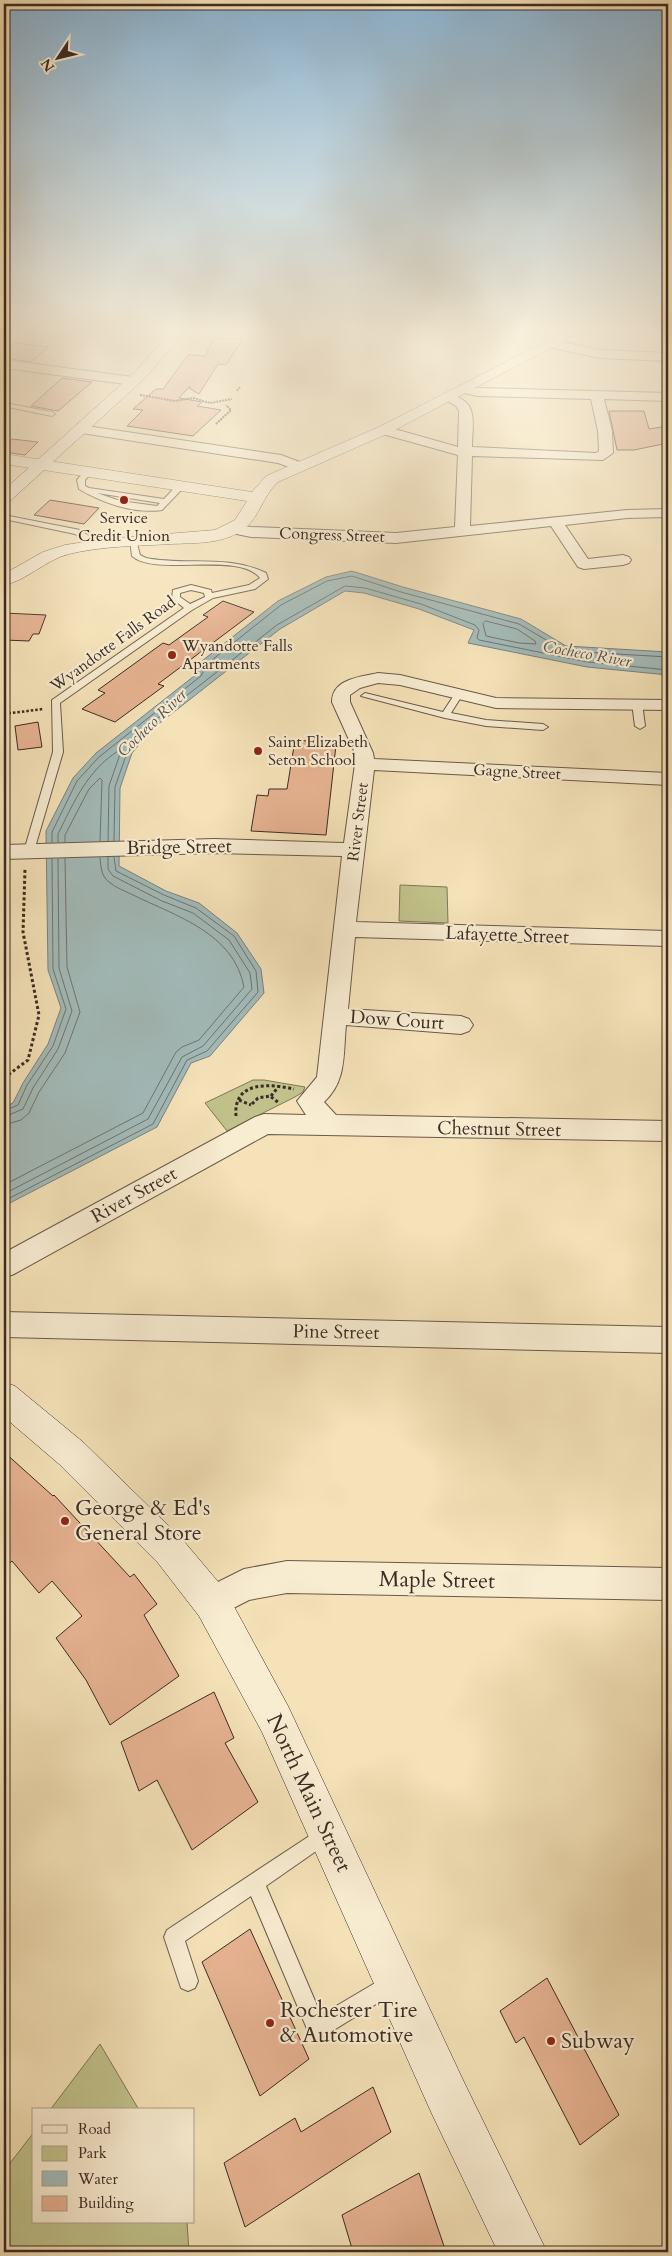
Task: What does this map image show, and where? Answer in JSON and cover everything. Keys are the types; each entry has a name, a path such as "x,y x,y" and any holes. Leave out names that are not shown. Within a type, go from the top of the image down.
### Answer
{"street":[{"path":"4,498 71,437"},
{"path":"137,437 281,458 300,467"},
{"path":"232,529 252,511 256,497 265,484 272,479 367,437"},
{"path":"408,437 447,449 465,452 598,456 606,453 605,437"},
{"path":"462,532 465,437"},
{"path":"4,459 256,497"},
{"name":"Congress Street","path":"6,580 54,553 88,546 202,537 232,529 379,538 462,532 627,514 668,512"},
{"path":"555,521 584,564 623,560"},
{"name":"River Street","path":"4,1266 256,1113 326,1086 366,764 364,753 341,702 341,694 346,688 365,681 389,678 488,701 512,704 636,703 668,706"},
{"name":"Gagne Street","path":"366,764 668,779"},
{"name":"Bridge Street","path":"4,852 31,854 139,848 250,845 354,850"},
{"name":"Lafayette Street","path":"346,929 573,938 668,939"},
{"name":"Dow Court","path":"334,1016 461,1025"},
{"path":"303,1095 330,1126"},
{"path":"256,1113 330,1126"},
{"name":"Chestnut Street","path":"330,1126 668,1131"},
{"name":"Pine Street","path":"4,1324 668,1340"},
{"name":"North Main Street","path":"4,1397 71,1453 126,1506 170,1551 212,1603 245,1659 328,1833 447,2096 523,2252"},
{"name":"Maple Street","path":"212,1603 244,1585 287,1577 668,1584"}],"lane":[{"path":"89,471 80,483 88,491 105,501 129,506 163,504 182,486"},
{"path":"4,517 77,532 86,538 88,546"},
{"path":"133,542 136,556 140,559 235,565 254,570 263,575 264,580 252,588 210,596"},
{"name":"Wyandotte Falls Road","path":"31,854 58,752 56,702 189,608 204,602 210,596 208,592 198,587 184,588 176,592 176,598 189,608"},
{"path":"445,715 459,694"},
{"path":"365,696 486,723 543,727"},
{"path":"636,703 640,726"},
{"path":"4,787 4,794"},
{"path":"188,1981 174,1937 328,1833"},
{"path":"255,1882 317,2029 395,1980"}],"path":[{"path":"4,714 55,708"},
{"path":"4,1078 28,1060 39,1015 23,932 25,868 31,854"},
{"path":"238,1121 235,1111 239,1100 254,1086 264,1084 279,1086 303,1095"},
{"path":"239,1100 256,1113 258,1098 271,1096 279,1086"},
{"path":"271,1096 280,1103"}],"green space":[{"path":"400,885 447,887 448,923 399,921"},
{"path":"253,1080 305,1087 303,1092 295,1097 227,1131 205,1103"},
{"path":"100,2044 138,2108 52,2108"},
{"path":"32,2135 32,2224 187,2224 189,2252 4,2252 4,2171"}],"water":[{"name":"Cocheco River","path":"352,571 521,619 566,646 668,652 668,675 587,667 468,643 474,630 419,609 364,593 345,591 280,629 152,729 132,753 120,788 119,866 166,891 199,903 237,933 261,969 264,993 210,1056 191,1063 157,1127 4,1206 4,1107 13,1103 23,1083 48,1044 61,1008 48,970 46,831 73,778 96,753 198,673 202,661 278,601 326,577"}],"building":[{"path":"614,437 668,437 668,443 634,450 617,450"},
{"path":"12,439 38,442 25,455 4,452 4,447"},
{"path":"50,500 99,508 84,524 34,515"},
{"name":"Wyandotte Falls Apartments","path":"223,601 254,612 158,684 164,686 115,722 82,709 105,693 98,690 163,643 169,645 208,617 203,615"},
{"path":"4,613 46,615 39,634 33,634 29,641 4,640"},
{"path":"38,722 42,747 18,750 15,726"},
{"path":"309,738 331,739 330,745 336,745 326,835 251,831 257,795 268,796 269,789 287,789 295,740 308,741"},
{"path":"4,1452 54,1495 130,1577 134,1574 157,1604 144,1615 179,1676 110,1725 86,1680 56,1638 82,1616 52,1581 39,1593 12,1561 4,1568"},
{"path":"214,1692 234,1738 225,1743 258,1802 192,1850 157,1780 139,1791 121,1742"},
{"path":"250,1929 309,2059 260,2096 202,1962"},
{"path":"547,1978 619,2115 580,2145 524,2037 516,2043 500,2011"},
{"path":"373,2087 391,2132 245,2227 224,2163 295,2118 301,2132"},
{"path":"419,2173 446,2252 353,2252 342,2215"}],"place":[{"name":"Service Credit Union","path":"124,500"},
{"name":"Wyandotte Falls Apartments","path":"172,655"},
{"name":"Saint Elizabeth Seton School","path":"258,751"},
{"name":"George & Ed's General Store","path":"65,1521"},
{"name":"Rochester Tire & Automotive","path":"270,2023"},
{"name":"Subway","path":"551,2041"}]}
